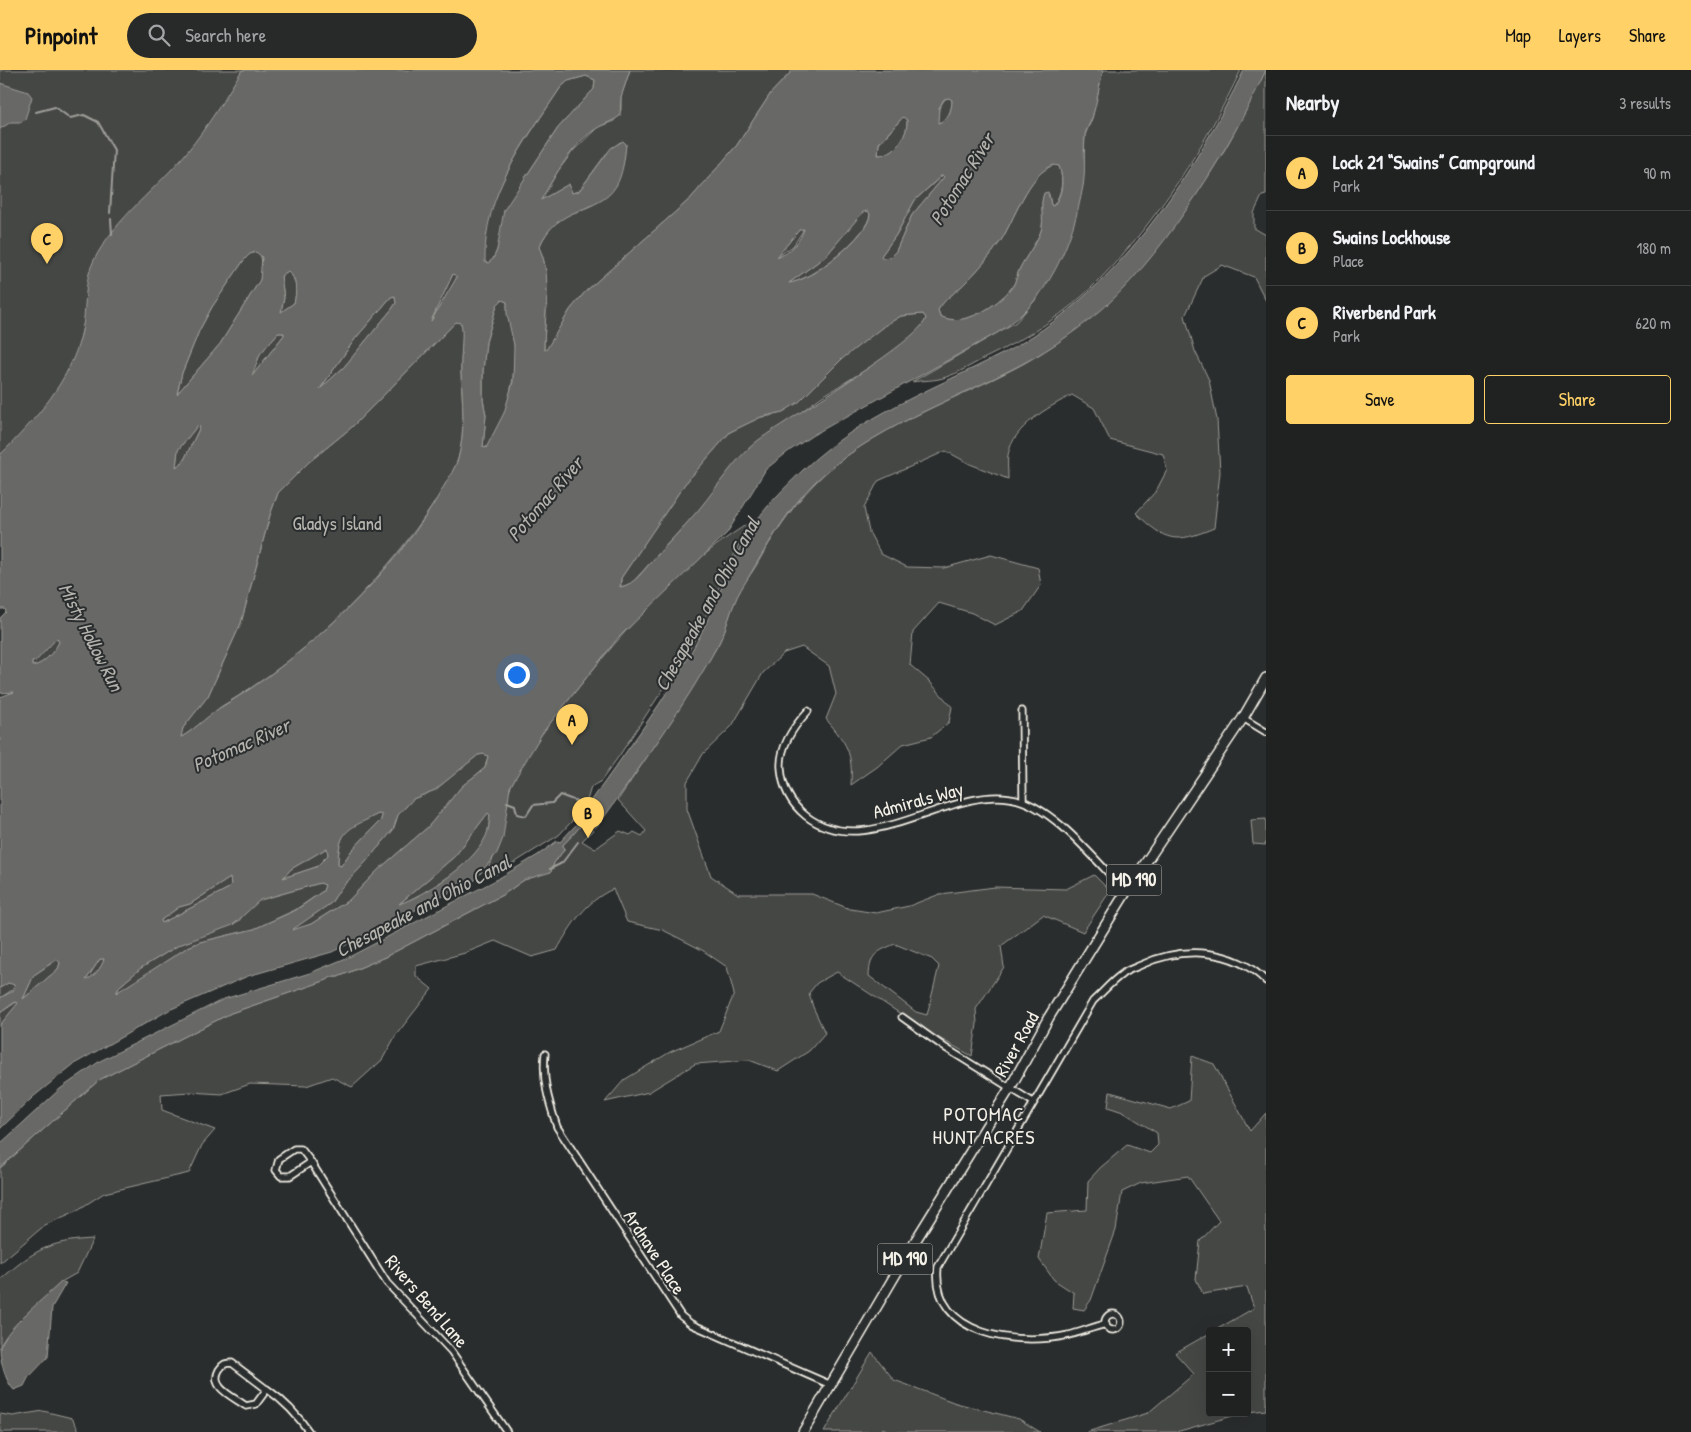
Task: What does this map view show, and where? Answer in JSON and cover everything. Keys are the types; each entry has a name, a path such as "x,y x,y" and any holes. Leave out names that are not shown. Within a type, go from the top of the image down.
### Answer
{"main road":[{"name":"River Road","path":"804,1432 914,1243 1010,1088 1050,1017 1126,892 1243,718 1266,678"}],"street":[{"name":"Admirals Way","path":"808,711 791,732 781,757 781,769 790,798 800,811 813,822 842,830 862,831 979,799 998,796 1023,801 1055,819 1126,892"},
{"path":"1022,711 1023,801"},
{"path":"1243,718 1266,732"},
{"path":"1106,1324 1068,1335 1015,1337 993,1334 963,1324 946,1308 940,1296 938,1275 941,1260 1093,1001 1122,974 1158,957 1184,952 1216,955 1245,966 1266,981"},
{"path":"902,1018 1033,1102"},
{"name":"Ardnave Place","path":"545,1054 543,1074 548,1100 557,1127 681,1316 691,1324 831,1385"},
{"name":"Rivers Bend Lane","path":"311,1162 290,1176 281,1176 276,1170 279,1159 294,1149 301,1149 311,1162 387,1283 451,1351 507,1432"},
{"path":"267,1389 256,1404 246,1406 220,1388 216,1381 216,1375 222,1366 226,1363 232,1363 267,1389 291,1408 309,1432"}],"green space":[{"path":"0,70 254,70 86,313 74,366 58,395 0,459"},
{"path":"630,70 793,70 771,93 737,145 691,198 585,292 570,310 546,351 544,349 547,283 546,271 539,248 546,234 554,225 570,214 598,202 608,194 616,184 621,171 626,144 620,142 606,154 579,191 572,193 569,184 541,200 558,171 573,151 598,127 614,121 621,110 621,97"},
{"path":"1103,70 1241,70 1212,126 1179,181 1141,233 1087,292 1045,325 960,371 934,380 912,382 1016,322 1038,297 1083,185 1085,135 1092,119"},
{"path":"1266,70 1266,195 1262,196 1254,213 1254,228 1266,235 1266,301 1254,277 1222,265 1204,276 1185,316 1195,351 1209,380 1217,420 1220,472 1214,528 1180,538 1164,535 1146,523 1136,513 1156,491 1167,470 1163,454 1110,440 1094,408 1072,395 1033,419 1017,435 1008,455 1008,479 970,464 946,451 878,481 864,508 869,532 881,554 907,567 944,568 991,555 1038,568 1041,585 1023,611 995,625 972,613 939,603 913,632 910,665 930,682 952,707 949,722 931,737 903,744 877,767 851,785 850,756 844,742 826,719 836,694 829,666 802,647 784,653 763,673 732,726 703,754 687,782 687,809 711,876 738,894 812,894 850,909 876,913 909,906 940,894 995,887 1066,889 1094,875 1110,891 1083,932 1043,915 1001,946 1004,967 976,1009 977,1024 972,1056 928,1032 837,972 817,983 809,993 825,1033 809,1051 778,1071 749,1060 695,1064 649,1092 605,1102 624,1080 670,1052 719,1031 734,994 727,967 702,950 663,930 627,922 613,889 603,894 587,907 574,923 557,950 532,957 495,941 465,953 416,966 416,976 432,989 396,1035 382,1060 352,1087 332,1077 306,1086 250,1084 222,1094 190,1092 161,1094 162,1110 215,1130 202,1145 189,1173 104,1193 76,1211 45,1225 0,1263 0,1168 99,1080 231,1013 331,977 338,977 385,957 504,894 524,880 551,871 554,863 564,850 563,845 591,815 600,823 582,841 595,849 620,831 630,835 634,832 642,836 646,831 618,800 707,663 722,637 739,592 775,533 797,503 835,465 860,447 913,417 1023,364 1054,345 1109,300 1157,248 1200,189 1226,148","holes":["895,944 932,959 939,966 927,1015 916,1012 869,976 871,963 875,955"]},
{"path":"586,76 595,80 594,89 558,128 525,178 502,232 493,259 488,264 484,262 489,216 495,198 511,165 561,87 568,81"},
{"path":"949,98 952,100 949,114 944,120 937,123 939,108 945,99"},
{"path":"903,117 907,120 907,126 903,138 890,152 878,155 879,144"},
{"path":"1054,165 1059,166 1061,171 1062,182 1060,192 1053,206 1051,205 1049,194 1044,194 1041,231 1020,268 1013,286 999,301 980,313 959,319 949,319 940,316 938,310 943,303 977,270 1000,242 1029,187 1037,177"},
{"path":"943,175 944,177 912,215 896,251 890,257 883,258 881,256 896,235 915,200"},
{"path":"863,211 870,213 867,222 850,244 824,266 799,280 789,283 826,256"},
{"path":"804,229 793,246 777,257 799,230"},
{"path":"260,253 263,266 260,280 220,344 177,394 182,373 199,331 212,307 244,260 250,254"},
{"path":"288,271 295,281 295,299 294,303 281,312 284,298 281,276"},
{"path":"453,274 457,274 450,293 429,323"},
{"path":"395,296 396,303 392,309 344,367 320,389 355,339 391,297"},
{"path":"502,300 507,302 514,344 514,369 509,399 499,428 486,448 483,448 486,415 483,400 483,371 486,342 497,305"},
{"path":"923,314 926,318 921,327 896,349 821,397 784,426 705,504 632,583 621,587 621,578 684,485 730,432 799,402 842,358 884,326 901,316"},
{"name":"Gladys Island","path":"456,322 461,323 463,333 461,367 462,438 458,459 448,481 435,502 383,570 308,645 280,667 180,737 183,728 208,696 241,623 270,515 278,493 309,462 352,427"},
{"path":"278,333 284,333 284,335 252,376 260,354"},
{"path":"198,425 200,427 183,462 176,467 178,450"},
{"path":"754,520 742,538 691,647 619,756 601,781 591,787 585,807 559,835 493,876 489,865 495,855 501,836 507,796 517,773 540,737 614,644 657,598 703,556"},
{"path":"57,638 59,642 51,654 40,664 32,666 32,662"},
{"path":"484,754 488,756 485,768 462,786 428,827 378,870 349,900 311,924 300,929 291,930 331,903 340,889 393,830 398,815 413,799 435,790 478,755"},
{"path":"488,813 490,815 486,838 471,859 447,878 397,906 455,856"},
{"path":"378,814 382,815 381,820 352,850 341,866 338,865 340,843 343,836 352,827"},
{"path":"1266,819 1266,845 1253,844 1251,820"},
{"path":"327,848 328,855 316,867 283,878 291,869"},
{"path":"230,878 231,885 229,888 162,923 161,920 179,907 190,904"},
{"path":"320,883 325,885 323,891 295,910 254,929 200,942 188,947 116,994 120,986 141,968 179,945 239,921 246,911 260,900"},
{"path":"58,959 60,963 58,969 23,999 34,975"},
{"path":"100,959 105,959 95,974 86,980"},
{"path":"8,983 13,983 15,988 0,998 0,988"},
{"path":"18,1001 17,1007 0,1025 0,1013"},
{"path":"1192,1056 1214,1064 1250,1131 1266,1113 1266,1410 1251,1412 1251,1327 1221,1327 1254,1308 1247,1287 1203,1294 1196,1279 1200,1241 1219,1221 1188,1176 1141,1183 1122,1192 1116,1230 1091,1300 1084,1310 1073,1308 1074,1293 1054,1280 1039,1259 1047,1213 1087,1210 1088,1181 1100,1168 1127,1145 1150,1153 1158,1145 1157,1133 1123,1112 1108,1107 1110,1092 1171,1109 1189,1101"},
{"path":"93,1239 77,1273 61,1282 8,1336 0,1348 0,1280 42,1249 64,1242"},
{"path":"1206,1335 1206,1417 1229,1417 1176,1432 1087,1432 1148,1413 1194,1374 1175,1353"},
{"path":"872,1352 894,1380 956,1403 1019,1419 1040,1432 890,1432 883,1428 881,1432 824,1432"},
{"path":"43,1411 72,1418 80,1432 0,1432 0,1414 13,1416"}],"water":[{"path":"242,70 630,70 621,97 620,116 599,127 581,141 566,159 541,200 569,184 572,193 579,191 611,148 623,141 626,144 620,176 616,186 609,195 557,223 547,233 539,247 546,271 547,284 544,349 546,350 570,310 585,292 691,198 737,145 771,93 793,70 1103,70 1094,112 1085,134 1084,180 1073,228 1055,269 1031,305 997,333 813,435 766,469 727,533 618,638 543,732 510,787 503,838 497,853 475,880 332,952 248,976 169,1010 74,1064 33,1097 0,1129 0,1025 18,1003 15,1002 0,1013 0,998 13,991 15,985 8,983 0,988 0,697 14,692 0,693 0,618 6,612 5,609 0,609 0,455 50,399 69,367 82,331 88,277 94,260 103,245 125,217 187,152 209,122","holes":["586,76 595,80 594,89 558,128 504,210 497,250 493,259 488,263 485,262 486,237 491,214 499,191 521,148 561,87 568,81","949,98 952,100 951,108 947,117 938,123 939,108 944,99","903,117 907,120 903,138 890,152 878,155 879,143","1054,165 1059,166 1062,177 1061,192 1053,206 1051,205 1048,192 1044,193 1041,231 1020,268 1013,286 999,301 980,313 959,319 949,319 940,316 938,310 943,303 977,270 1000,242 1022,199 1037,177","942,175 944,177 912,215 896,251 890,257 883,258 881,256 896,235 915,200","868,211 870,214 867,223 850,245 824,266 799,281 789,283 826,256 863,212","804,229 794,246 777,257 799,230","256,252 262,257 260,280 220,344 177,394 182,373 199,331 212,307 244,260 250,254","288,271 295,281 295,299 294,303 281,312 284,298 281,276","453,274 457,277 431,321","395,296 396,303 392,309 344,367 320,389 355,339 391,297","502,300 507,302 507,314 514,345 513,382 504,413 486,448 483,447 486,415 483,400 486,342 497,305","923,314 926,318 918,329 877,362 748,449 707,500 639,576 625,586 620,587 621,578 684,485 730,432 761,417 783,412 799,402 842,359 884,326 901,316","456,322 461,323 463,416 460,449 454,469 425,518 376,580 317,637 254,686 218,709 181,737 183,728 208,696 241,623 270,515 278,493 309,462 352,427","278,333 284,333 252,376 260,354","198,425 200,427 183,462 176,467 178,450","57,638 59,642 51,654 40,664 32,666 32,662 36,661","484,754 488,756 485,768 462,786 428,827 378,870 349,900 311,924 292,930 331,903 340,889 393,830 398,815 413,799 435,790 478,755","488,813 490,815 489,826 479,848 460,868 422,894 399,904 455,856","378,814 382,815 381,820 352,850 341,866 338,865 340,844 348,831","327,848 328,855 316,867 283,878 291,869","230,878 231,884 229,888 162,923 161,920 179,907 190,904","320,883 325,885 323,891 296,910 254,929 200,942 188,947 116,993 120,986 141,968 179,945 233,925 260,900","57,959 60,963 58,969 23,999 34,975","100,959 104,959 95,974 86,980"]},
{"name":"Chesapeake and Ohio Canal","path":"1244,70 1266,70 1252,100 1217,163 1197,195 1153,255 1107,305 1077,330 1033,358 914,416 862,446 815,482 798,501 782,522 743,586 720,641 693,688 663,734 600,823 591,815 563,845 564,850 554,863 551,872 524,880 504,894 385,957 338,977 331,977 231,1013 99,1080 0,1168 0,1144 60,1089 100,1061 224,999 310,973 351,956 496,880 538,855 557,841 560,842 588,812 586,809 672,685 702,632 744,540 756,521 771,503 803,470 848,434 898,405 1002,354 1043,329 1080,300 1114,267 1145,232 1173,193 1223,112"},
{"path":"0,83 28,92 32,97 25,119 22,122 11,122 0,129"},
{"path":"61,1282 66,1283 52,1307 48,1357 28,1378 24,1386 14,1390 4,1370 0,1347 19,1321"}],"waterway":[{"path":"36,112 55,107 70,118 84,115 98,122 114,150 110,213"},
{"path":"111,219 112,234"},
{"path":"507,802 515,805 517,814 526,816 533,805 552,803 560,795 581,803"},
{"path":"550,869 562,863 578,842"}],"place":[{"name":"Riverbend Park","path":"47,264"},
{"name":"Lock 21 “Swains” Campground","path":"572,745"},
{"name":"Swains Lockhouse","path":"588,838"}],"district":[{"name":"POTOMAC HUNT ACRES","path":"984,1126"}],"water label":[{"name":"Potomac River","path":"962,179"},
{"name":"Potomac River","path":"545,499"},
{"name":"Misty Hollow Run","path":"91,637"},
{"name":"Potomac River","path":"241,745"}]}
